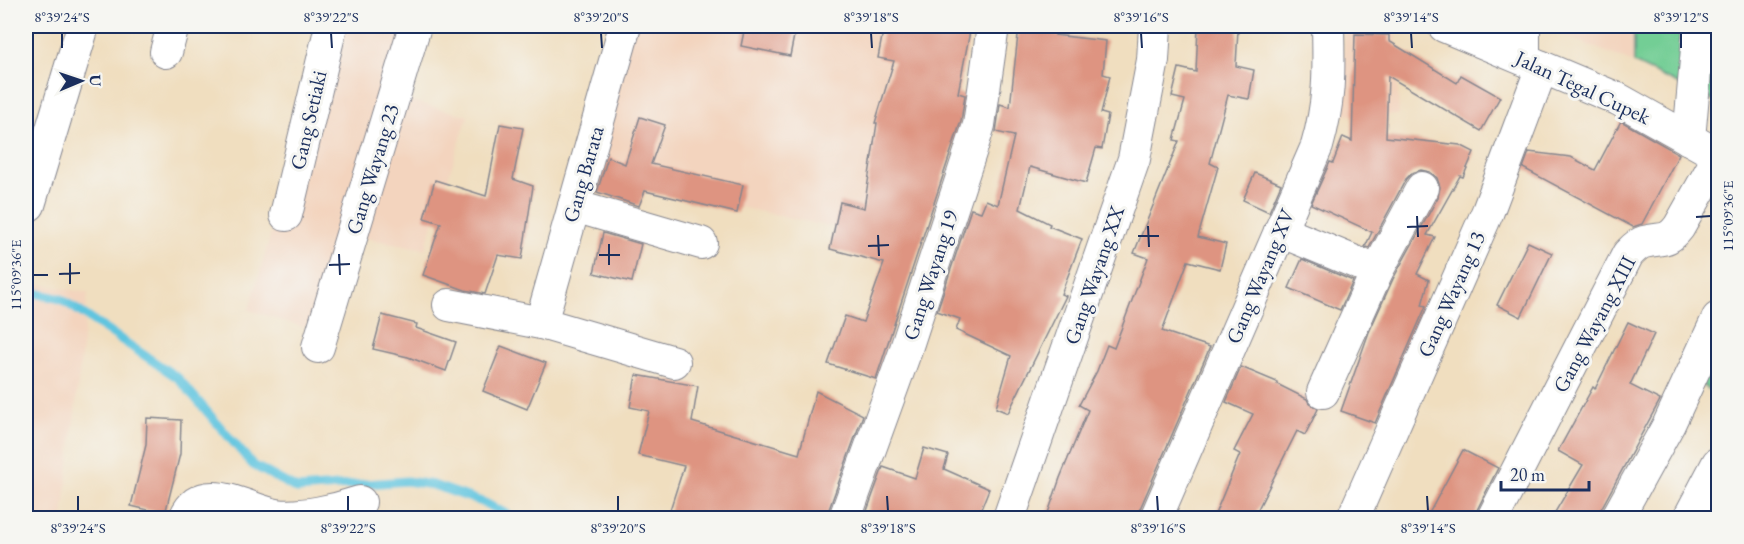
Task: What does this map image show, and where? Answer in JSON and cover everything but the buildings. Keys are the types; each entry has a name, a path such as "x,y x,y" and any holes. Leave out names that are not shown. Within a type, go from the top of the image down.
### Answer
{"street":[{"path":"30,205 83,26"},
{"name":"Gang Setiaki","path":"286,215 331,26"},
{"name":"Gang Wayang 23","path":"318,347 416,26"},
{"name":"Gang Barata","path":"541,323 625,26"},
{"name":"Gang Wayang 19","path":"845,519 904,355 976,135 993,26"},
{"name":"Gang Wayang XX","path":"1009,519 1134,159 1154,60 1155,26"},
{"name":"Gang Wayang XV","path":"1156,519 1317,146 1325,118 1329,89 1328,26"},
{"name":"Jalan Tegal Cupek","path":"1444,26 1618,99 1719,157"},
{"path":"1524,26 1533,63"},
{"path":"1689,139 1699,26"},
{"name":"Gang Wayang 13","path":"1353,519 1488,211 1533,63"},
{"name":"Gang Wayang XIII","path":"1493,519 1628,254 1643,242 1672,237 1719,157"},
{"path":"1323,392 1377,271 1422,188"},
{"path":"574,206 701,243"},
{"path":"1280,231 1377,271"},
{"path":"449,306 541,323 674,362"},
{"path":"1617,519 1669,424 1719,318"},
{"path":"1689,519 1719,463"},
{"path":"185,519 190,508 202,501 215,498 228,499 276,514 335,510 360,502"}],"shaded area":[{"path":"331,26 410,26 388,95 468,116 425,249 343,234 306,328 249,310"},
{"path":"625,26 923,26 883,238 587,174"},
{"path":"1344,26 1395,26 1399,115 1344,115"},
{"path":"1543,26 1634,26 1634,63 1558,33"},
{"path":"26,282 88,293 63,518 26,518"}],"green space":[{"path":"1634,26 1716,26 1715,102 1634,63"},
{"path":"1718,299 1718,395 1682,372"}],"waterway":[{"path":"26,291 61,299 178,378 253,465 297,489 407,481 433,485 485,503 514,518"}]}
